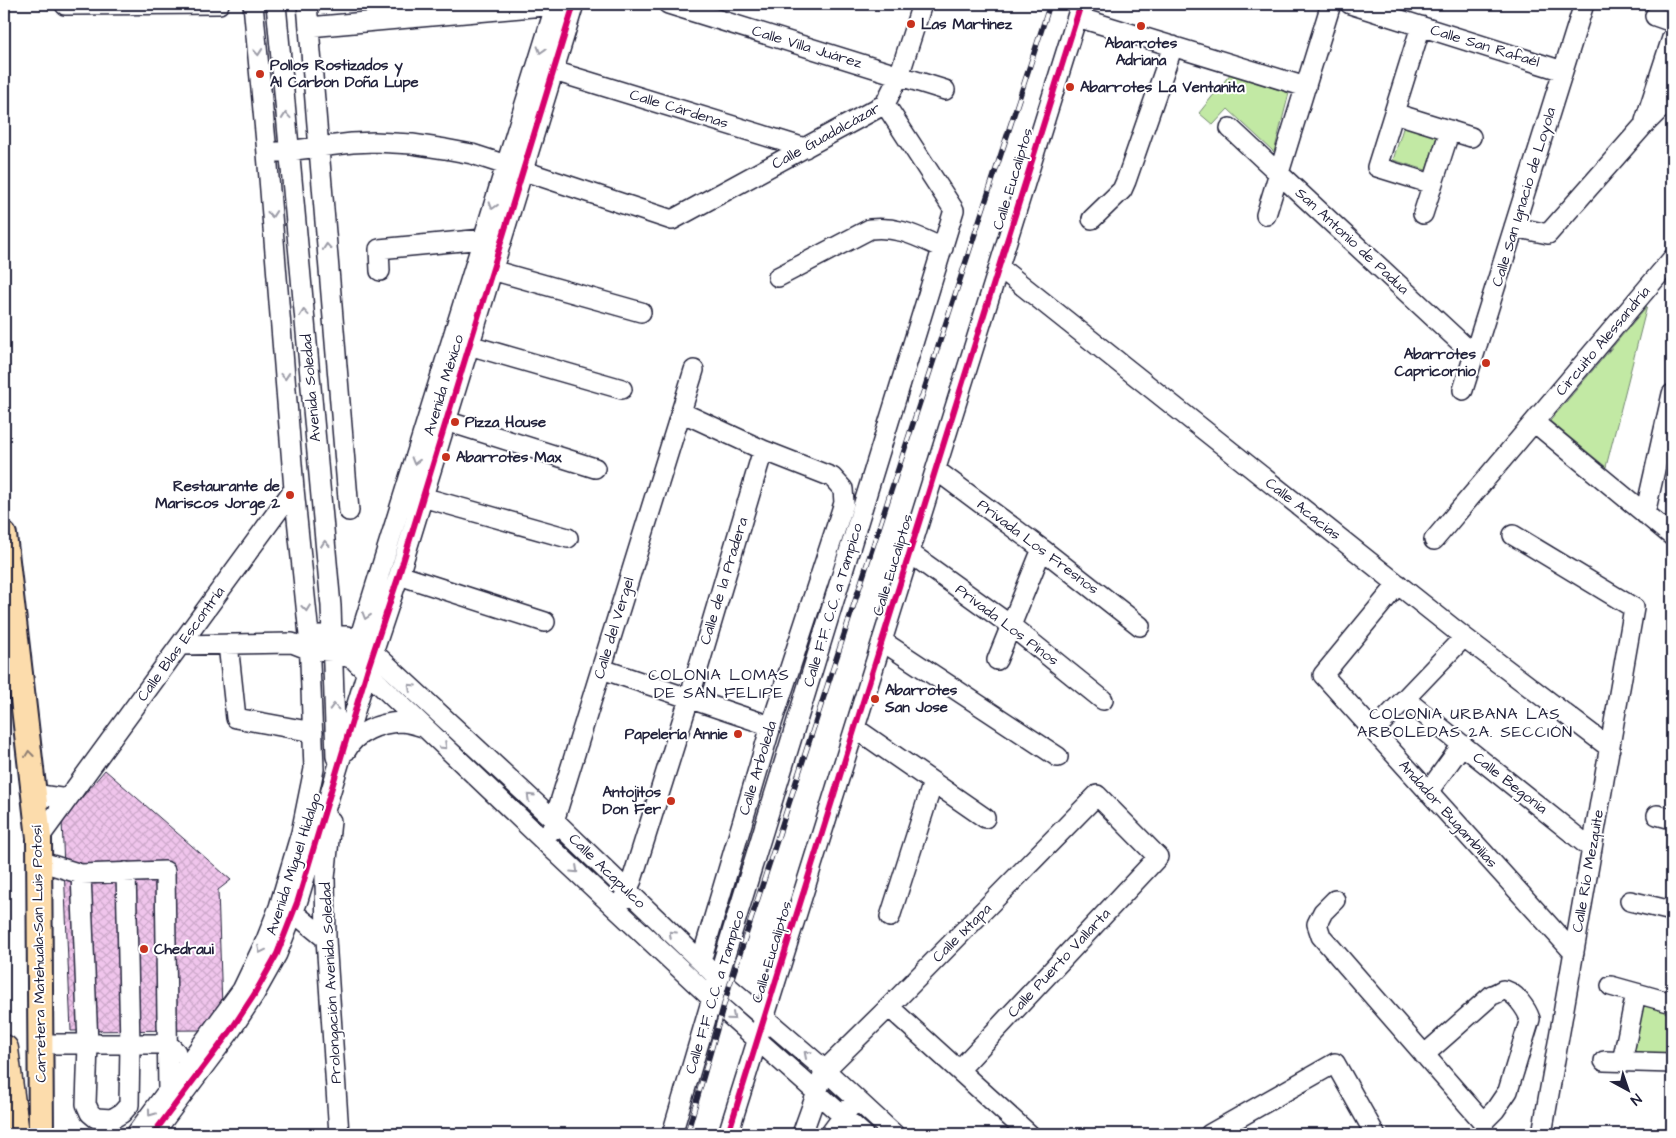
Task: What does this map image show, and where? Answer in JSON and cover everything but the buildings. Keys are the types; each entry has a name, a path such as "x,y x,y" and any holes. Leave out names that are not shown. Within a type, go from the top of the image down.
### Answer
{"highway":[{"path":"4,1049 15,1134"}],"main road":[{"name":"Carretera Matehuala-San Luis Potosí","path":"4,535 39,850 41,1134"}],"street":[{"path":"65,5 219,4"},
{"name":"Avenida Soledad","path":"253,4 294,489 310,642 314,769"},
{"name":"Avenida Soledad","path":"276,4 331,606 336,773"},
{"path":"307,4 350,511"},
{"path":"309,27 555,4"},
{"name":"Avenida México","path":"363,656 398,575 492,270 514,168 555,4"},
{"name":"Avenida México","path":"336,773 363,656 483,239 554,71 574,4"},
{"name":"Calle Villa Juárez","path":"668,4 945,90"},
{"name":"Calle Guadalcázar","path":"514,168 672,220 885,104 899,76 922,4"},
{"path":"1266,214 1331,4"},
{"name":"Calle San Rafaél","path":"1350,4 1563,70"},
{"name":"Calle San Ignacio de Loyola","path":"1463,390 1584,4"},
{"path":"1079,10 1173,46 1306,87"},
{"name":"Calle Eucaliptos","path":"728,1134 1079,10"},
{"path":"1421,26 1377,167 1432,184"},
{"path":"1644,125 1672,38"},
{"path":"1092,220 1122,190 1173,46"},
{"name":"Calle Cárdenas","path":"554,71 805,148"},
{"path":"1514,226 1548,234 1644,125 1672,97"},
{"name":"Calle F.F. C.C. a Tampico","path":"672,1134 718,978 954,210 885,104"},
{"path":"1394,114 1471,137"},
{"name":"San Antonio de Padua","path":"1230,128 1474,355"},
{"path":"1423,214 1450,130"},
{"path":"267,153 352,143 412,144 472,154 514,168"},
{"path":"778,277 870,229 886,227 898,229 943,248"},
{"path":"380,271 379,249 483,239"},
{"name":"Circuito Alessandría","path":"1434,540 1672,259"},
{"name":"Calle Acacias","path":"999,267 1464,636 1610,748"},
{"path":"492,270 641,312"},
{"path":"469,345 622,389"},
{"name":"Calle del Vergel","path":"547,844 694,370"},
{"path":"311,389 338,383"},
{"path":"1645,514 1672,394"},
{"path":"681,412 763,450"},
{"path":"446,421 595,468"},
{"path":"1534,422 1672,536"},
{"name":"Calle Arboleda","path":"701,961 771,726 844,503 843,490 832,477 763,450"},
{"name":"Calle de la Pradera","path":"618,911 632,880 689,699 763,450"},
{"name":"Privada Los Fresnos","path":"936,470 1042,549 1140,626"},
{"name":"Calle Blas Escontría","path":"39,850 67,799 294,489"},
{"path":"422,497 568,538"},
{"name":"Calle Río Mezquite","path":"1513,535 1634,608 1542,1134"},
{"path":"996,660 1042,549"},
{"name":"Privada Los Pinos","path":"910,553 1010,625 1103,700"},
{"path":"398,575 545,622"},
{"name":"Andador Bugambilias","path":"1398,584 1323,674 1574,953"},
{"name":"Calle Acapulco","path":"310,642 332,643 347,636 424,727 713,1000 863,1134"},
{"path":"1374,731 1464,636"},
{"path":"882,641 1058,757"},
{"path":"180,645 310,642"},
{"path":"228,644 236,718 313,732"},
{"name":"Calle Acapulco","path":"363,656 555,821 718,978 765,1017 894,1134"},
{"path":"602,669 771,726"},
{"name":"Calle Begonia","path":"1405,698 1592,849"},
{"path":"336,773 350,743 368,729 400,722 424,727"},
{"path":"855,728 985,818"},
{"path":"1428,792 1462,745"},
{"name":"Avenida Miguel Hidalgo","path":"136,1134 242,990 266,940 279,907 301,832 314,769"},
{"name":"Avenida Miguel Hidalgo","path":"153,1134 229,1033 254,995 277,954 293,912 336,773"},
{"name":"Prolongación Avenida Soledad","path":"336,773 325,878 326,939 339,1134"},
{"path":"890,917 932,782"},
{"path":"34,794 67,799"},
{"name":"Calle Ixtapa","path":"829,1074 893,1011 1097,795 1158,857"},
{"path":"39,850 81,874 165,871 168,1091"},
{"name":"Calle Puerto Vallarta","path":"960,1070 1158,857"},
{"path":"81,874 88,1044 86,1104 90,1113 96,1118 112,1118 122,1113 129,1105 130,1044 126,872"},
{"path":"1335,900 1322,912 1317,924 1321,936 1424,1055 1483,1128 1508,1091 1530,1020 1526,1010 1510,992 1502,990 1492,995 1424,1055"},
{"path":"1630,901 1672,911"},
{"path":"293,912 326,939"},
{"path":"1611,986 1672,1003"},
{"path":"1636,993 1613,1062 1672,1063"},
{"path":"893,1011 1029,1134"},
{"path":"40,1044 168,1044"},
{"path":"168,1044 173,1050 182,1054 190,1053 200,1047"},
{"path":"1210,1134 1335,1063 1375,1134"},
{"path":"802,1134 818,1093 829,1074"},
{"path":"830,1134 843,1115 857,1100"}],"green space":[{"path":"1231,73 1289,93 1274,152 1228,109 1213,125 1199,113"},
{"path":"1404,125 1437,136 1426,170 1393,160"},
{"path":"1647,306 1606,467 1550,421"},
{"path":"1644,1004 1672,1012 1672,1056 1633,1054"}],"railway":[{"path":"687,1134 729,987 1050,4"}],"cycle path":[{"path":"153,1134 229,1033 254,995 277,954 298,900 574,4"},
{"path":"728,1134 1081,4"}],"place":[{"name":"Las Martinez","path":"911,24"},
{"name":"Abarrotes Adriana","path":"1141,26"},
{"name":"Pollos Rostizados y Al Carbon Doña Lupe","path":"260,74"},
{"name":"Abarrotes La Ventanita","path":"1070,87"},
{"name":"Abarrotes Capricornio","path":"1486,363"},
{"name":"Pizza House","path":"455,422"},
{"name":"Abarrotes Max","path":"446,457"},
{"name":"Restaurante de Mariscos Jorge 2","path":"290,495"},
{"name":"Abarrotes San Jose","path":"875,699"},
{"name":"Papelería Annie","path":"738,734"},
{"name":"Antojitos Don Fer","path":"671,801"},
{"name":"Chedraui","path":"144,949"}],"district":[{"name":"COLONIA LOMAS DE SAN FELIPE","path":"719,684"},
{"name":"COLONIA URBANA LAS ARBOLEDAS 2A. SECCIÓN","path":"1465,723"}]}
